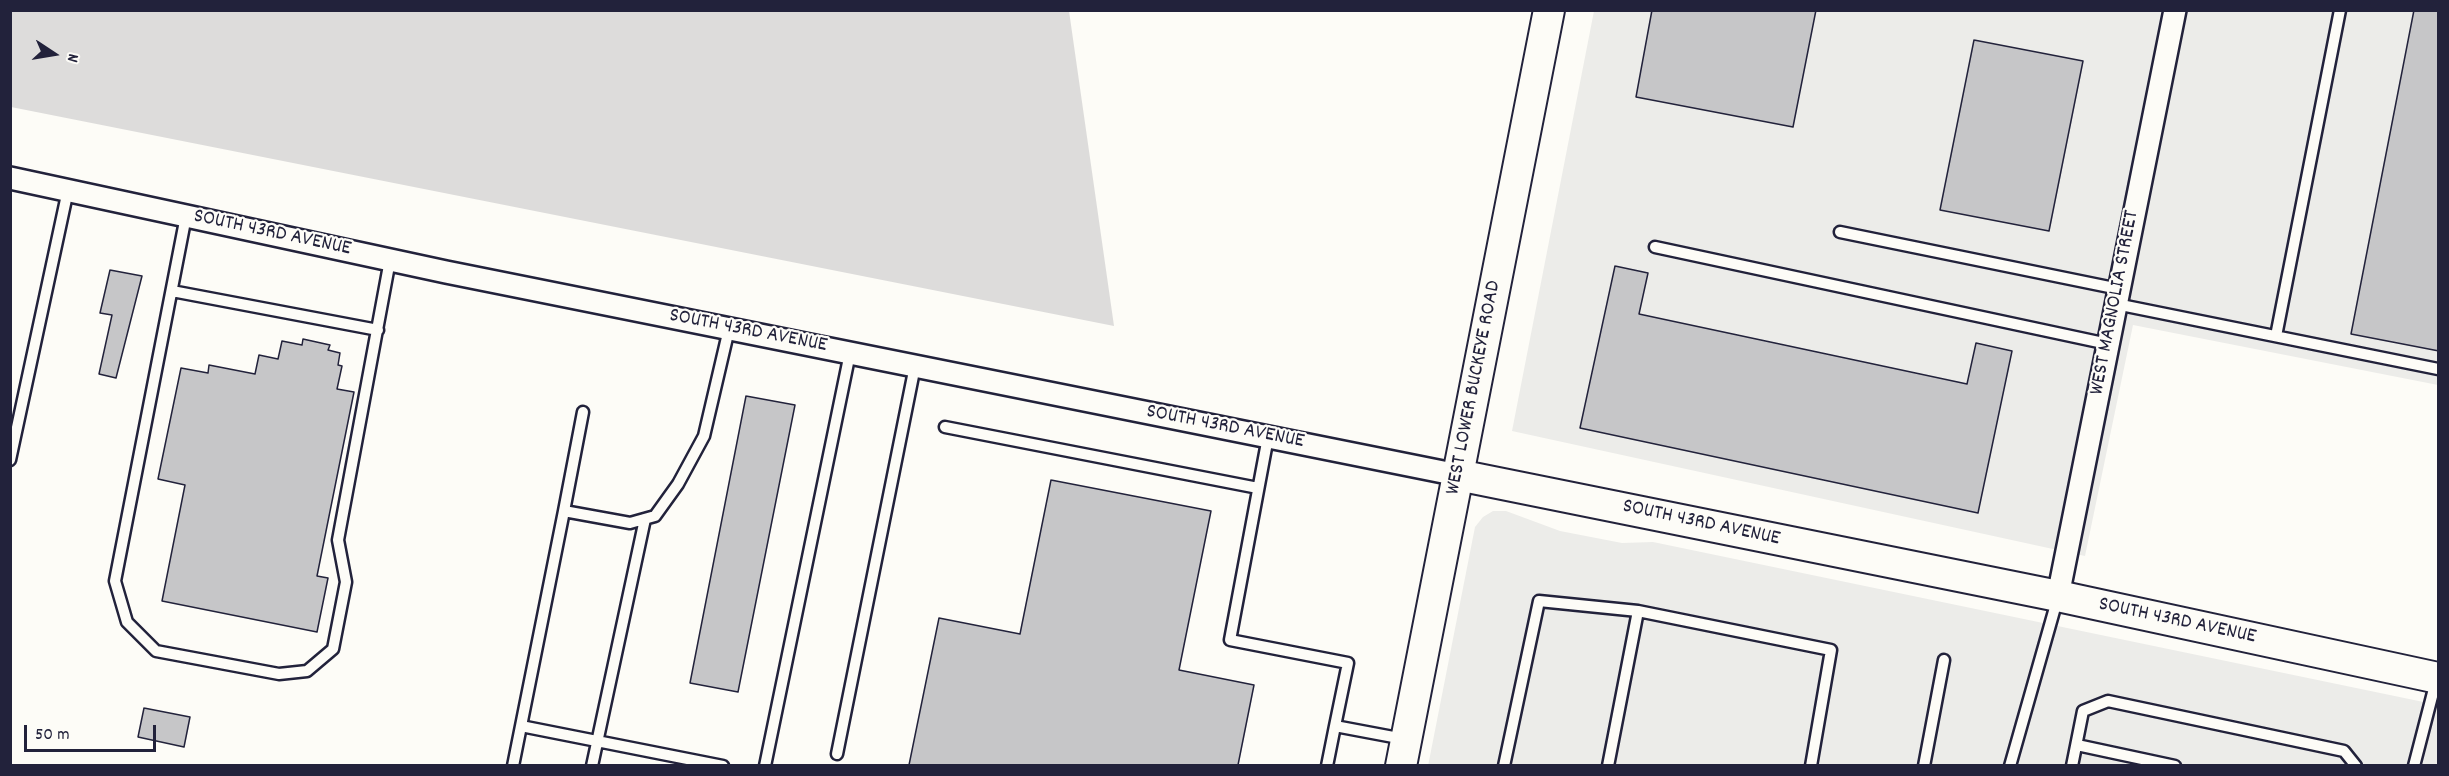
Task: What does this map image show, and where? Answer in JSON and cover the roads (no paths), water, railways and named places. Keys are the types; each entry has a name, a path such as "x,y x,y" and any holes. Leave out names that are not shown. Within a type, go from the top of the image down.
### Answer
{"main road":[{"name":"WEST LOWER BUCKEYE ROAD","path":"1404,753 1549,10"},
{"name":"SOUTH 43RD AVENUE","path":"1458,475 2058,596 2438,678"}],"street":[{"name":"WEST MAGNOLIA STREET","path":"2058,596 2175,10"},
{"name":"SOUTH 43RD AVENUE","path":"10,178 390,260 1458,475"}],"lane":[{"path":"2276,336 2340,10"},
{"path":"10,460 68,190"},
{"path":"186,216 115,581 127,622 156,651 279,674 307,671 333,649 346,582 338,540 390,260"},
{"path":"1840,232 2118,296 2276,336 2439,369"},
{"path":"1655,247 2108,344"},
{"path":"172,291 378,330"},
{"path":"564,511 630,523 655,516 678,484 704,436 716,393 729,329"},
{"path":"765,765 849,353"},
{"path":"837,754 915,366"},
{"path":"513,765 583,412"},
{"path":"945,427 1258,488"},
{"path":"1268,437 1230,639 1348,663 1327,765"},
{"path":"592,765 645,519"},
{"path":"2010,765 2058,596"},
{"path":"1504,765 1539,601 1638,611 1832,650 1811,765"},
{"path":"1608,765 1638,611"},
{"path":"1924,765 1944,660"},
{"path":"2414,765 2438,678"},
{"path":"2072,765 2084,711 2108,701 2343,751 2356,765"},
{"path":"521,726 723,765"},
{"path":"1335,726 1404,753"},
{"path":"2077,745 2175,765"}]}
